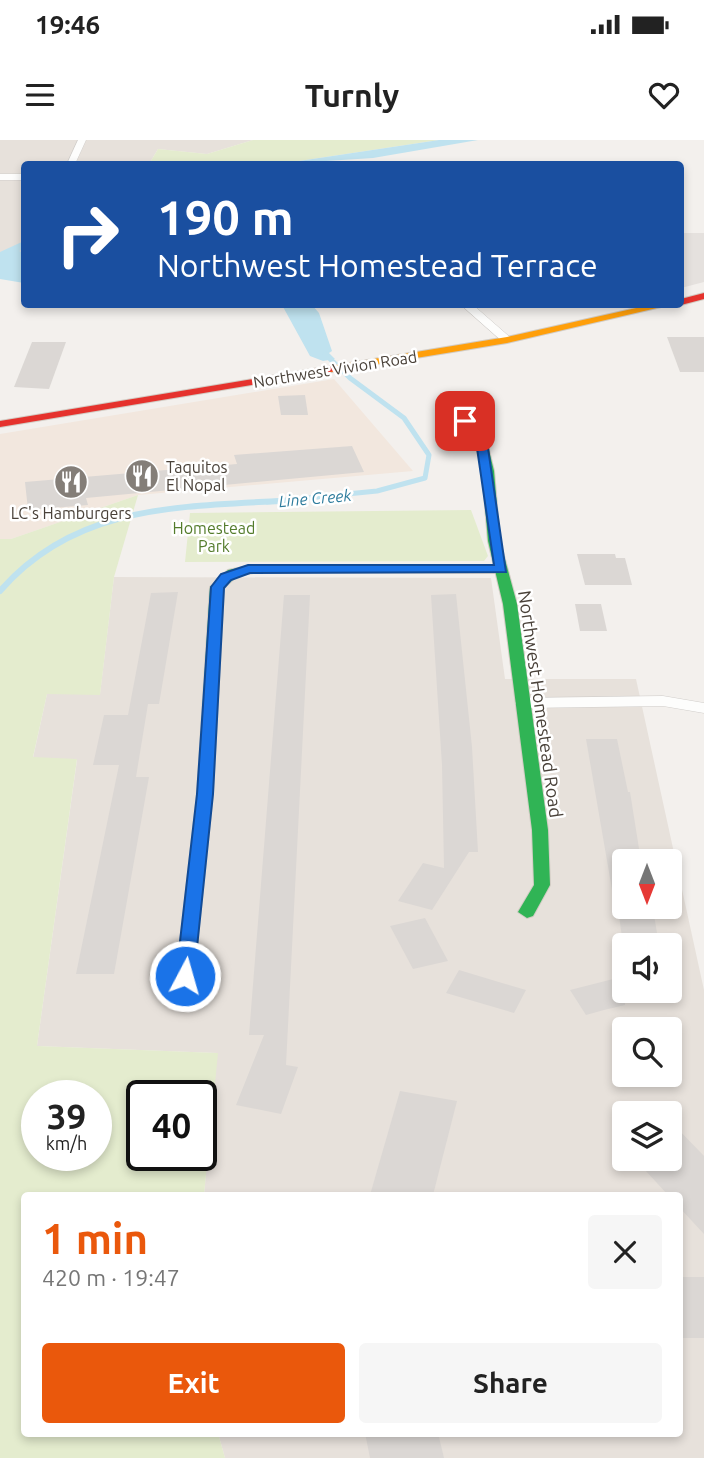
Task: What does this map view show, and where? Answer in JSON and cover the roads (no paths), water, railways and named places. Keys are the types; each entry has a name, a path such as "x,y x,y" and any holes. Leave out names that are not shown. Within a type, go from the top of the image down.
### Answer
{"street":[{"path":"72,161 82,140"},
{"path":"0,177 21,177"},
{"path":"684,301 704,296"},
{"path":"470,308 507,340"},
{"name":"Northwest Vivion Road","path":"0,424 507,340 651,308"},
{"name":"Northwest Homestead Road","path":"465,421 478,434 483,448 494,541 510,604 540,830 542,885 527,912"},
{"path":"185,976 205,794 217,587 226,577 248,569 501,569"},
{"path":"523,703 663,701 704,708"}],"water":[{"path":"439,140 478,140 373,158 299,161"},
{"path":"21,242 21,282 0,279 0,252"},
{"path":"284,308 315,308 319,313 332,351 329,353 335,359 323,361 310,356"}],"waterway":[{"name":"Line Creek","path":"271,502 377,491 425,478 429,455 404,418 350,378 325,354"},
{"name":"Line Creek","path":"271,502 297,500"},
{"name":"Line Creek","path":"0,591 31,562 64,540 100,525 137,514 176,508 271,502"}],"place":[{"name":"Taquitos El Nopal","path":"142,476"},
{"name":"LC's Hamburgers","path":"71,482"}],"park label":[{"name":"Homestead Park","path":"214,537"}]}
